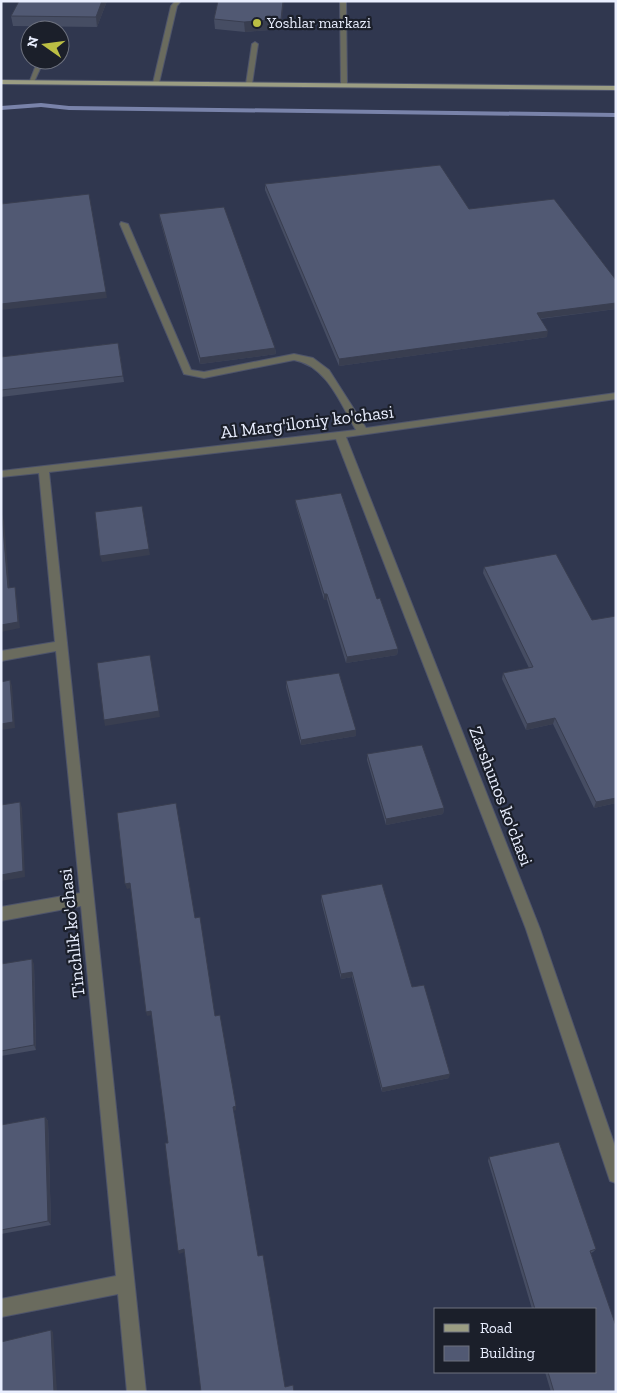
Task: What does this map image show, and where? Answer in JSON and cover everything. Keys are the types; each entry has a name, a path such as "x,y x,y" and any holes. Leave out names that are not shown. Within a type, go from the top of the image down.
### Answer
{"main road":[{"path":"1,82 616,88"}],"street":[{"path":"156,84 174,6 178,1"},
{"path":"343,1 344,86"},
{"path":"249,84 255,44"},
{"path":"31,82 36,70"},
{"path":"124,224 187,372 204,375 294,357 310,360 326,372 363,432"},
{"name":"Al Marg'iloniy ko'chasi","path":"1,474 340,435 616,396"},
{"name":"Zarshunos ko'chasi","path":"340,435 533,929 616,1175"},
{"name":"Tinchlik ko'chasi","path":"44,470 138,1392"},
{"path":"1,656 62,645"},
{"path":"1,914 88,898"},
{"path":"1,1308 126,1283"}],"building":[{"path":"19,1 102,1 96,17 11,16"},
{"path":"218,1 283,1 281,19 244,22 214,19"},
{"path":"440,165 469,209 554,199 616,280 616,303 537,313 548,331 339,359 265,184"},
{"path":"89,194 106,292 1,304 1,204"},
{"path":"224,207 275,348 200,358 159,214"},
{"path":"118,343 123,376 1,390 1,357"},
{"path":"341,493 377,599 380,598 398,649 347,657 327,594 324,594 295,500"},
{"path":"142,506 149,549 100,556 95,512"},
{"path":"1,515 8,588 15,587 18,622 1,625"},
{"path":"556,554 592,620 616,616 616,798 596,802 555,718 527,724 503,673 533,667 484,567"},
{"path":"150,655 159,711 104,720 97,663"},
{"path":"339,673 356,730 301,740 286,681"},
{"path":"10,680 13,722 1,724 1,682"},
{"path":"422,745 444,808 386,819 367,754"},
{"path":"20,802 23,871 1,875 1,805"},
{"path":"176,803 195,918 200,917 215,1016 220,1015 236,1106 233,1107 258,1256 263,1255 285,1387 293,1385 294,1392 201,1392 184,1249 178,1251 165,1143 168,1143 151,1011 146,1012 130,883 125,884 117,813"},
{"path":"382,884 412,987 424,985 450,1074 382,1088 352,972 341,974 321,895"},
{"path":"32,959 34,1045 1,1051 1,964"},
{"path":"45,1117 48,1221 1,1230 1,1125"},
{"path":"559,1142 596,1249 590,1251 616,1326 616,1392 554,1392 548,1373 597,1373 597,1308 535,1308 489,1157"},
{"path":"51,1330 54,1392 1,1392 1,1342"}],"waterway":[{"path":"1,108 41,105 69,108 616,115"}],"place":[{"name":"Yoshlar markazi","path":"257,23"}]}
